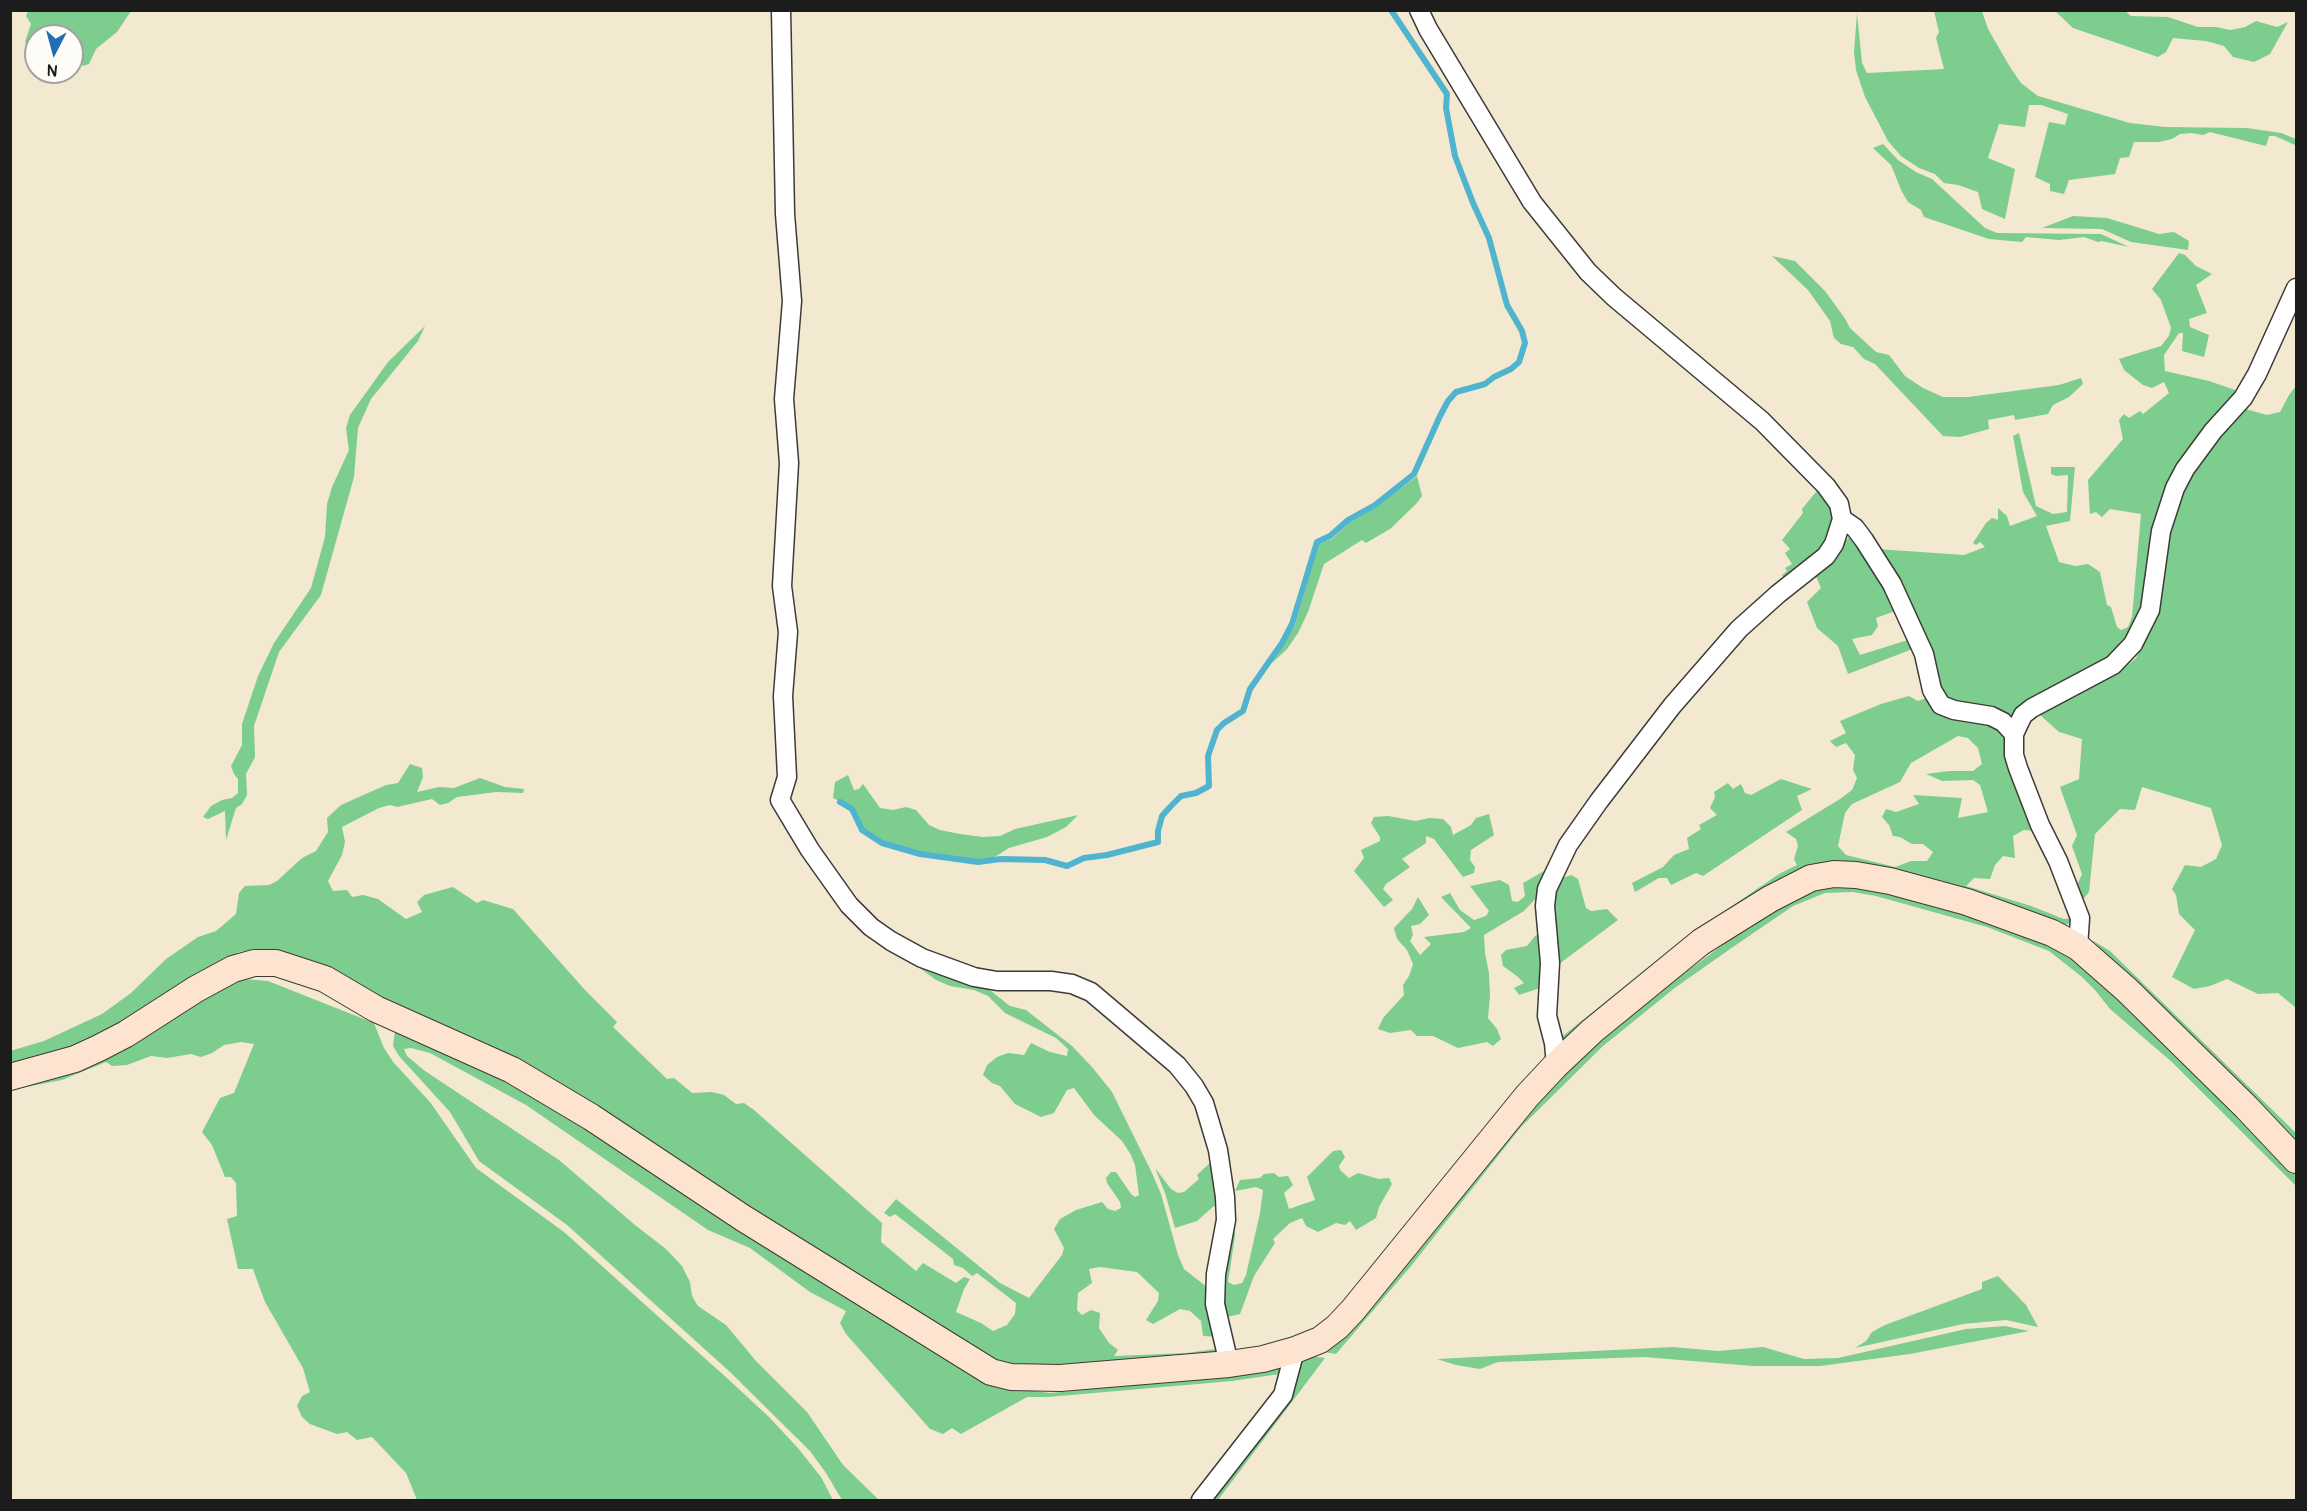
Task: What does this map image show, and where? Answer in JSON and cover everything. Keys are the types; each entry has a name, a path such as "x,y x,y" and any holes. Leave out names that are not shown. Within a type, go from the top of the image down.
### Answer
{"main road":[{"path":"10,1077 75,1059 99,1048 233,969 254,963 276,963 325,979 376,1009 512,1070 591,1118 743,1218 991,1372 1033,1379 1229,1364 1263,1359 1320,1340 1353,1310 1504,1124 1556,1065 1592,1031 1701,942 1770,899 1811,878 1834,874 1857,875 1890,881 1998,912 2052,933 2078,947 2127,990 2246,1107 2296,1160"}],"street":[{"path":"781,10 785,214 792,301 784,399 789,463 782,577 788,632 783,696 787,777 780,800 810,850 842,896 871,927 891,941 922,958 974,977 997,981 1051,981 1072,984 1091,992 1177,1065 1194,1086 1204,1103 1218,1150 1225,1197 1226,1220 1216,1274 1215,1304 1229,1364"},
{"path":"1419,10 1428,29 1532,202 1588,272 1614,297 1761,421 1826,486 1839,504 1842,519 1834,544 1826,556 1739,629 1672,706 1568,845 1547,889 1545,906 1550,963 1547,1016 1554,1043 1556,1065"},
{"path":"2078,947 2080,918 2018,768 2014,755 2014,734 2023,715 2032,708 2113,665 2133,645 2150,610 2161,531 2175,488 2185,469 2213,431 2243,398 2257,374 2296,288"},
{"path":"1842,519 1860,534 1892,584 1923,654 1932,690 1941,705 1954,710 1991,716 2003,722 2014,734"},
{"path":"1201,1500 1283,1395 1295,1350"}],"green space":[{"path":"28,10 131,11 117,32 96,49 89,64 84,66 84,24 31,24 26,16"},
{"path":"1934,11 1982,11 1988,29 2010,67 2021,83 2038,96 2130,123 2165,127 2247,128 2281,133 2296,139 2295,145 2275,136 2269,136 2266,146 2210,132 2203,135 2180,134 2172,139 2159,142 2134,142 2129,157 2120,158 2115,174 2069,180 2064,194 2050,191 2050,184 2035,177 2049,122 2065,125 2068,114 2041,105 2029,105 2025,127 1999,124 1988,158 2015,169 2005,219 1982,209 1978,192 1944,183 1935,174 1919,168 1901,156 1888,141 1865,97 1856,70 1854,52 1857,13 1862,63 1867,73 1944,69 1936,38 1939,32"},
{"path":"2055,11 2125,11 2131,16 2168,17 2198,27 2230,30 2245,27 2256,21 2277,27 2288,22 2270,54 2254,62 2233,57 2224,46 2206,41 2173,38 2166,52 2158,57 2073,28"},
{"path":"1883,144 1898,160 1932,179 1985,228 1997,233 2101,234 2129,247 2098,242 2084,237 2059,240 2026,237 2022,242 1989,239 1924,217 1921,210 1908,202 1891,165 1873,148"},
{"path":"2073,216 2107,218 2159,234 2174,232 2189,241 2188,250 2131,242 2102,229 2042,228"},
{"path":"2179,253 2185,255 2196,266 2212,274 2196,285 2207,313 2189,319 2190,327 2209,335 2204,357 2182,351 2183,333 2179,333 2164,355 2165,371 2209,381 2241,392 2194,448 2145,609 2121,653 2012,724 1945,701 1877,549 1964,555 1985,547 1980,542 1976,545 1973,543 1986,523 1992,518 1998,520 1998,508 2007,516 2010,526 2037,516 2023,492 2013,436 2019,433 2036,506 2053,514 2067,512 2068,475 2051,474 2051,467 2075,467 2070,521 2046,526 2059,562 2075,566 2088,564 2100,572 2107,605 2111,607 2117,627 2121,630 2128,627 2132,617 2141,514 2110,509 2102,517 2096,512 2090,514 2088,480 2123,439 2119,420 2124,414 2129,418 2140,411 2143,414 2169,393 2164,382 2152,388 2143,385 2124,370 2119,359 2161,346 2169,336 2171,328 2161,300 2152,289"},
{"path":"1772,256 1795,261 1825,291 1850,328 1876,352 1889,355 1905,376 1943,397 1968,397 2059,385 2081,378 2083,384 2069,397 2053,405 2048,414 2015,420 2014,415 1988,420 1989,429 1960,437 1943,436 1875,364 1864,359 1853,347 1841,344 1834,338 1830,321 1808,290"},
{"path":"425,326 418,341 371,399 358,428 354,477 321,595 279,652 254,726 255,757 246,774 247,795 242,804 236,808 226,840 225,811 208,819 203,817 211,806 232,798 238,793 238,779 231,766 242,745 242,724 258,676 274,643 311,588 325,537 327,504 349,450 346,428 350,415 388,362"},
{"path":"2296,386 2296,1008 2278,993 2258,994 2227,979 2194,989 2172,977 2195,930 2179,914 2176,895 2172,889 2185,865 2201,867 2216,859 2222,845 2211,808 2142,787 2135,810 2120,809 2095,834 2089,892 2082,901 2077,885 2082,874 2072,846 2077,835 2060,787 2079,779 2082,739 2059,732 2039,714 2122,670 2136,658 2154,625 2167,536 2190,472 2242,408 2267,415 2280,412"},
{"path":"1417,476 1422,496 1390,529 1366,543 1362,540 1324,564 1308,612 1298,633 1287,649 1272,663 1295,625 1319,544 1332,539 1350,522 1376,507"},
{"path":"1820,487 1826,495 1836,522 1828,547 1774,587 1784,578 1782,575 1787,571 1785,568 1792,564 1785,553 1790,549 1782,540 1803,513 1802,509"},
{"path":"1850,536 1856,540 1898,610 1876,618 1878,626 1872,635 1852,639 1860,655 1911,639 1915,648 1848,674 1838,646 1817,628 1807,602 1821,588 1815,574"},
{"path":"1909,696 1918,701 1932,696 1988,719 2008,736 2038,831 2024,830 2013,836 2015,858 2003,856 1995,865 1990,879 1974,878 1966,886 2064,919 2072,918 2071,922 2066,925 1810,868 1791,874 1728,915 1565,1040 1559,1039 1682,940 1779,874 1797,865 1794,859 1798,846 1796,839 1786,832 1852,790 1857,778 1853,770 1855,755 1846,743 1836,747 1830,741 1846,733 1840,721 1881,704","holes":["1958,736 1968,738 1978,748 1982,764 1973,771 1926,774 1942,781 1973,780 1980,785 1988,812 1958,818 1962,798 1913,795 1919,804 1896,812 1886,809 1882,817 1889,825 1893,836 1912,844 1923,844 1933,852 1927,861 1911,861 1895,867 1846,855 1838,846 1845,813 1852,804 1900,782 1911,763"]},
{"path":"410,764 422,768 423,777 417,792 439,787 454,788 480,778 505,787 524,789 523,793 496,792 457,797 440,805 432,799 397,807 390,805 379,808 342,827 345,842 342,855 328,881 333,891 347,890 352,897 363,895 378,899 406,919 422,912 417,902 424,895 453,887 477,903 483,900 513,909 585,990 617,1022 613,1027 667,1079 674,1078 692,1093 712,1092 724,1095 736,1104 744,1103 754,1110 882,1223 881,1242 916,1271 923,1263 956,1283 964,1277 970,1279 956,1312 993,1331 1007,1325 1015,1314 1016,1303 977,1273 972,1276 963,1268 954,1265 953,1259 895,1214 890,1217 884,1213 896,1199 1000,1283 1029,1298 1062,1255 1064,1248 1054,1229 1060,1219 1076,1210 1102,1202 1108,1209 1115,1211 1121,1208 1120,1202 1107,1183 1106,1178 1111,1172 1116,1172 1131,1194 1135,1197 1139,1195 1135,1165 1131,1155 1122,1141 1094,1115 1074,1088 1067,1090 1054,1113 1041,1117 1015,1104 1000,1086 992,1083 983,1075 987,1065 997,1057 1008,1053 1024,1055 1031,1043 1050,1052 1067,1056 1068,1049 1056,1038 1005,1013 988,996 936,980 914,964 986,987 1010,1006 1026,1010 1072,1046 1112,1092 1161,1194 1184,1269 1212,1291 1221,1337 1203,1336 1201,1321 1190,1311 1180,1309 1153,1324 1146,1320 1158,1301 1159,1293 1137,1272 1100,1267 1089,1269 1092,1283 1078,1293 1077,1310 1082,1315 1091,1310 1100,1313 1099,1328 1109,1343 1118,1350 1114,1356 1187,1353 1222,1348 1220,1352 1074,1364 1016,1364 994,1359 285,953 254,949 239,952 209,967 94,1041 11,1064 10,1051 44,1041 102,1014 131,993 166,959 198,937 216,931 236,914 239,893 245,886 269,885 277,881 302,858 316,851 328,832 327,818 341,805 386,785 398,783"},
{"path":"848,775 854,790 859,789 863,784 880,808 893,810 906,807 916,810 929,825 960,834 983,837 1000,836 1015,829 1078,815 1066,827 1047,837 1009,848 993,858 977,860 921,852 883,841 863,829 854,808 833,798 835,782"},
{"path":"1781,779 1812,789 1797,796 1802,810 1703,876 1696,873 1671,885 1667,878 1659,878 1635,892 1632,883 1663,867 1674,855 1689,849 1687,838 1701,829 1699,825 1717,815 1710,808 1715,797 1714,792 1728,783 1733,789 1741,784 1745,793 1751,795"},
{"path":"1489,814 1494,835 1471,850 1470,860 1475,867 1474,873 1463,877 1434,839 1426,836 1426,843 1402,859 1410,867 1386,884 1383,889 1393,900 1384,907 1354,871 1364,858 1361,850 1380,841 1371,823 1374,817 1388,816 1416,821 1429,818 1443,819 1451,827 1453,835 1471,825 1476,818"},
{"path":"1551,867 1542,892 1524,911 1484,935 1489,973 1488,1018 1497,1029 1501,1039 1493,1046 1487,1042 1458,1048 1433,1036 1417,1036 1411,1030 1390,1033 1378,1029 1383,1018 1404,995 1403,985 1413,964 1407,950 1397,939 1394,928 1412,909 1418,897 1429,915 1420,924 1411,926 1413,935 1410,941 1420,955 1431,944 1424,937 1464,932 1471,928 1441,897 1450,893 1460,910 1474,920 1486,916 1489,911 1470,886 1500,880 1509,885 1512,901 1518,902 1525,896 1523,883"},
{"path":"1571,875 1578,879 1586,908 1591,911 1607,909 1618,920 1555,967 1553,916 1557,880"},
{"path":"1847,882 1963,911 2067,952 2129,1009 2296,1173 2296,1186 2172,1062 2110,1009 2082,977 2049,951 1987,927 1876,896 1853,892 1825,893 1793,906 1733,947 1676,987 1603,1046 1521,1127 1411,1266 1336,1354 1312,1350 1559,1078 1625,1017 1766,913 1799,894"},
{"path":"1543,932 1543,987 1519,995 1514,988 1524,983 1503,966 1501,955 1506,950 1527,946 1535,936"},
{"path":"2092,940 2110,951 2296,1133 2296,1145"},
{"path":"244,979 268,981 374,1023 384,1048 394,1063 430,1102 476,1168 564,1232 769,1417 821,1477 833,1500 417,1500 406,1473 372,1437 357,1440 347,1432 337,1434 310,1424 302,1417 297,1406 302,1396 310,1392 303,1368 265,1302 253,1269 238,1269 227,1219 237,1216 236,1183 231,1177 225,1177 212,1145 202,1132 220,1098 234,1093 254,1044 241,1042 224,1045 201,1057 191,1054 167,1058 151,1056 127,1065 112,1066 106,1062 62,1080 11,1090 11,1083 213,988"},
{"path":"395,1030 517,1087 553,1108 1005,1387 1050,1393 1146,1384 1282,1362 1280,1374 1232,1381 1027,1397 961,1434 952,1428 943,1434 930,1429 846,1334 840,1323 846,1311 810,1292 750,1248 708,1230 526,1105 430,1053 411,1048 404,1049 407,1056 425,1071 559,1160 666,1249 682,1266 690,1282 692,1296 698,1306 726,1325 756,1361 807,1412 843,1465 879,1500 842,1500 810,1451 730,1372 567,1225 479,1161 450,1112 399,1056 393,1046"},
{"path":"1341,1150 1345,1157 1339,1166 1340,1170 1349,1178 1358,1173 1379,1179 1389,1178 1392,1184 1379,1207 1376,1218 1356,1230 1350,1221 1345,1225 1336,1223 1318,1232 1306,1226 1302,1218 1290,1223 1273,1239 1275,1243 1254,1276 1240,1314 1223,1318 1220,1305 1230,1229 1235,1231 1235,1236 1228,1282 1234,1285 1242,1283 1246,1275 1263,1190 1256,1187 1235,1191 1240,1180 1260,1178 1264,1174 1274,1173 1279,1177 1288,1176 1293,1185 1284,1193 1289,1209 1315,1200 1307,1177 1333,1151"},
{"path":"1213,1160 1222,1207 1214,1206 1197,1221 1175,1228 1155,1168 1171,1189 1178,1193 1184,1192 1199,1179 1197,1175"},
{"path":"1998,1276 2026,1305 2038,1327 2006,1320 1963,1324 1855,1348 1866,1341 1872,1332 1885,1325 1982,1289 1982,1282"},
{"path":"2005,1326 2029,1331 1910,1354 1820,1366 1753,1366 1644,1357 1498,1362 1480,1369 1437,1359 1673,1347 1718,1351 1763,1347 1804,1359 1838,1358 1966,1329"},
{"path":"1303,1355 1325,1358 1218,1500 1207,1500"}],"waterway":[{"path":"840,802 852,809 862,830 882,843 920,854 978,862 1001,859 1045,860 1067,866 1084,858 1107,855 1158,842 1162,816 1170,807 1181,796 1196,793 1209,786 1208,756 1217,730 1243,711 1250,689 1282,643 1292,624 1317,542 1330,536 1348,520 1375,505 1414,474 1440,416 1456,392 1485,384 1519,362 1525,343 1522,331 1507,305 1489,238 1455,156 1446,108 1447,94 1391,10"}]}
